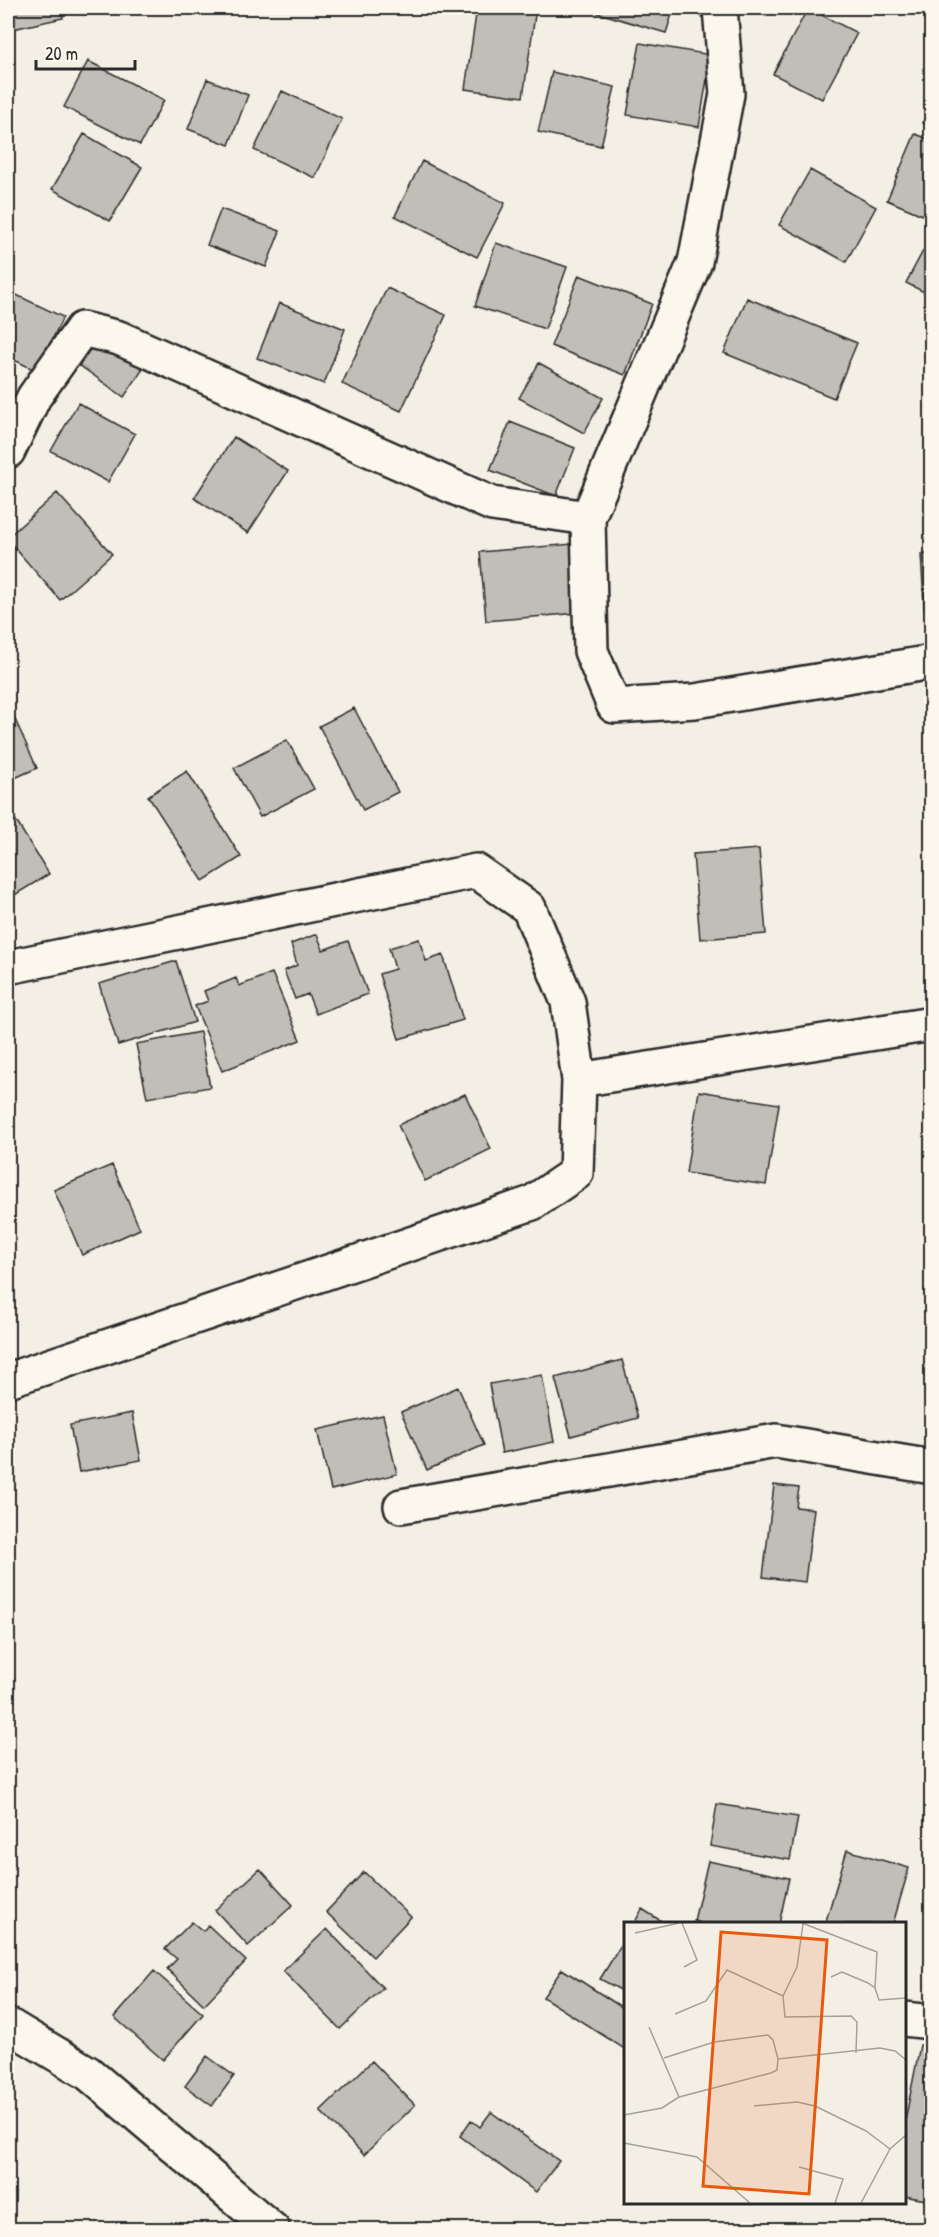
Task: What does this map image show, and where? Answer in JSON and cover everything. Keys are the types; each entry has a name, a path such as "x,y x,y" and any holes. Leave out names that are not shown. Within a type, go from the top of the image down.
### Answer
{"street":[{"path":"720,8 727,94 695,262 588,518 591,651 614,706 695,701 932,663"},
{"path":"8,451 34,397 82,329 118,338 492,504 588,518"},
{"path":"8,967 476,871 529,908 568,1002 579,1080 576,1173 532,1203 8,1380"},
{"path":"579,1080 932,1024"},
{"path":"401,1506 776,1441 932,1467"},
{"path":"906,2019 932,2022"},
{"path":"8,2025 88,2073 273,2229"}],"building":[{"path":"8,8 61,8 63,18 8,30"},
{"path":"477,8 536,8 523,97 465,89"},
{"path":"582,8 674,8 666,33"},
{"path":"808,8 857,33 822,99 773,74"},
{"path":"640,43 711,55 699,127 627,115"},
{"path":"88,61 164,100 140,145 64,107"},
{"path":"552,72 615,87 601,146 538,132"},
{"path":"207,79 248,95 229,145 188,129"},
{"path":"282,91 342,119 315,178 254,150"},
{"path":"932,104 932,127 923,123"},
{"path":"84,134 142,167 110,221 52,189"},
{"path":"915,134 932,140 932,219 887,200"},
{"path":"422,161 505,203 477,257 395,216"},
{"path":"810,170 876,207 846,262 779,225"},
{"path":"221,209 280,231 266,267 207,245"},
{"path":"932,234 932,296 906,283"},
{"path":"496,243 567,267 545,329 475,306"},
{"path":"579,275 652,304 625,375 551,346"},
{"path":"387,288 446,315 401,411 342,384"},
{"path":"8,291 63,317 37,371 8,357"},
{"path":"747,298 857,343 834,398 724,353"},
{"path":"279,303 345,329 324,384 257,358"},
{"path":"99,337 143,369 124,397 79,365"},
{"path":"539,363 603,398 584,433 519,398"},
{"path":"78,403 135,434 108,482 51,451"},
{"path":"510,422 575,448 556,496 490,470"},
{"path":"234,437 288,471 248,533 194,498"},
{"path":"57,493 112,554 60,600 8,540 8,537"},
{"path":"573,544 579,613 486,621 480,552"},
{"path":"921,554 932,554 932,617 925,618"},
{"path":"8,704 37,768 8,781"},
{"path":"354,708 398,792 363,810 319,726"},
{"path":"287,740 314,789 260,817 234,768"},
{"path":"187,771 241,857 203,881 148,796"},
{"path":"8,808 49,874 13,896 8,887"},
{"path":"759,849 766,934 700,939 693,854"},
{"path":"317,934 323,950 348,941 368,994 316,1014 308,994 295,999 284,971 297,965 291,944"},
{"path":"419,939 426,961 443,955 463,1020 399,1039 379,974 395,969 389,948"},
{"path":"176,961 195,1022 118,1045 99,984"},
{"path":"272,973 300,1040 222,1071 195,1006 208,1001 204,991 236,978 239,986"},
{"path":"200,1032 210,1087 147,1098 136,1044"},
{"path":"699,1091 779,1104 766,1185 686,1173"},
{"path":"465,1094 491,1149 425,1181 398,1125"},
{"path":"112,1165 140,1229 82,1255 54,1190"},
{"path":"622,1360 638,1418 571,1436 555,1378"},
{"path":"542,1375 554,1442 502,1453 489,1384"},
{"path":"458,1387 484,1445 427,1470 401,1412"},
{"path":"132,1413 141,1460 79,1472 70,1425"},
{"path":"383,1415 397,1474 331,1490 317,1430"},
{"path":"774,1485 799,1488 796,1507 814,1509 805,1582 763,1577"},
{"path":"717,1804 798,1817 790,1860 710,1846"},
{"path":"847,1850 909,1868 894,1922 826,1922"},
{"path":"708,1861 789,1878 779,1922 694,1921"},
{"path":"260,1869 293,1905 248,1946 215,1910"},
{"path":"364,1872 411,1917 373,1957 326,1912"},
{"path":"642,1909 663,1922 635,1922"},
{"path":"192,1922 203,1931 208,1925 246,1961 204,2005 167,1969 177,1959 165,1949"},
{"path":"327,1929 383,1988 340,2029 283,1971"},
{"path":"624,1940 624,1992 600,1979"},
{"path":"562,1969 624,2009 624,2049 543,1997"},
{"path":"154,1971 203,2014 163,2060 114,2017"},
{"path":"920,2045 932,2047 932,2201 906,2196 906,2116"},
{"path":"207,2056 234,2076 212,2106 185,2086"},
{"path":"372,2061 415,2105 364,2155 320,2111"},
{"path":"491,2112 559,2161 536,2192 460,2136 471,2120 480,2127"}]}
